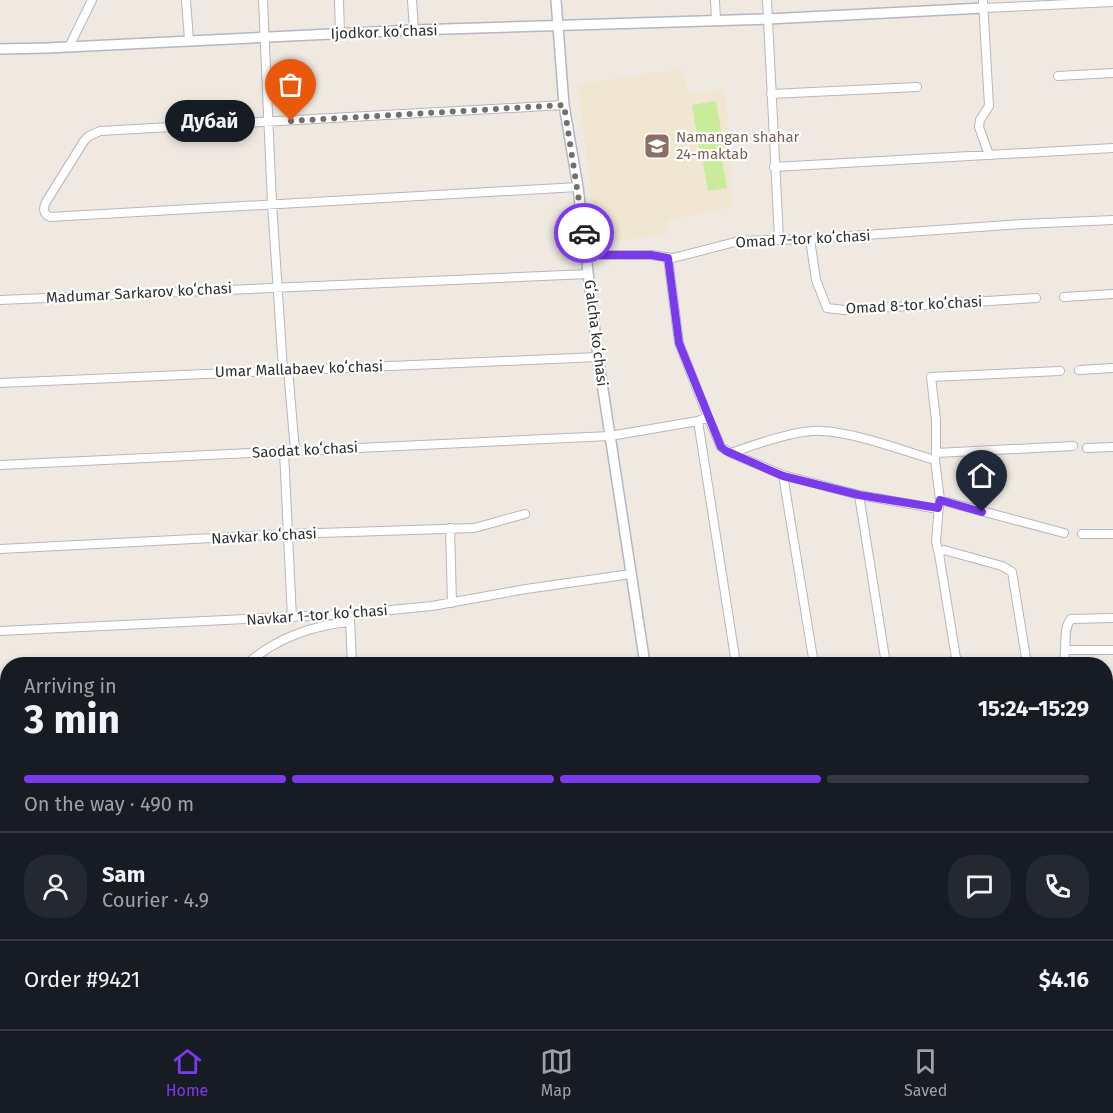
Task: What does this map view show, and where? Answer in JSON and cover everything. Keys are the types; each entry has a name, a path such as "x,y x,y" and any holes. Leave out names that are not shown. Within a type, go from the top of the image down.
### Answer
{"street":[{"path":"69,47 92,0"},
{"path":"186,0 189,40"},
{"path":"263,0 272,203 295,450"},
{"path":"339,0 340,34"},
{"path":"412,0 414,30"},
{"name":"Gʻalcha koʻchasi","path":"556,0 564,105 578,187 598,357 644,657"},
{"path":"715,0 716,21"},
{"path":"767,0 779,239"},
{"path":"989,155 979,128 980,120 989,105 983,4 1113,2"},
{"name":"Ijodkor koʻchasi","path":"0,48 69,47 414,30 768,19 983,4"},
{"path":"1058,76 1113,73"},
{"path":"771,94 917,87"},
{"path":"564,105 95,132 84,141 46,202 44,209 45,214 50,217 578,187"},
{"path":"774,167 1113,148"},
{"name":"Omad 7-tor koʻchasi","path":"586,255 651,255 668,258 739,241 810,239 1113,220"},
{"name":"Omad 8-tor koʻchasi","path":"810,239 816,280 827,308 844,310 1036,298"},
{"path":"668,258 679,343 721,447 783,476 859,495 939,504 1064,532"},
{"name":"Madumar Sarkarov koʻchasi","path":"0,300 588,274"},
{"path":"1064,297 1113,294"},
{"name":"Umar Mallabaev koʻchasi","path":"0,383 598,357"},
{"path":"1078,370 1113,368"},
{"path":"956,657 936,542 939,504 932,377 1060,371"},
{"name":"Saodat koʻchasi","path":"0,465 610,436 698,421 708,417"},
{"path":"698,421 735,657"},
{"path":"731,453 756,444 821,430 935,456 1073,446"},
{"path":"1087,448 1113,447"},
{"path":"284,451 292,618"},
{"path":"783,476 813,657"},
{"path":"859,495 885,657"},
{"name":"Navkar koʻchasi","path":"0,549 288,534 474,528 525,514"},
{"path":"450,528 452,603"},
{"path":"1082,534 1113,534"},
{"path":"939,554 944,550 1002,566 1012,572 1026,657"},
{"name":"Navkar 1-tor koʻchasi","path":"0,632 292,618 350,618 632,574"},
{"path":"255,657 293,635 350,618 352,657"},
{"path":"1064,657 1066,630 1071,619 1113,618"},
{"path":"1065,650 1113,650"}],"shaded area":[{"name":"Namangan shahar 24-maktab","path":"682,69 689,94 725,89 733,207 667,220 669,234 597,243 578,84"}],"green space":[{"path":"716,101 724,148 700,152 692,105"},
{"path":"721,154 727,188 708,191 702,157"}],"way so far":[{"path":"291,121 564,105 584,233"}],"place":[{"name":"Дубай","path":"291,121"},
{"name":"Namangan shahar 24-maktab","path":"657,146"}],"route":[{"path":"584,233 586,255 651,255 668,258 679,343 721,447 726,451 783,476 859,495 938,508 940,500 982,512"}]}
